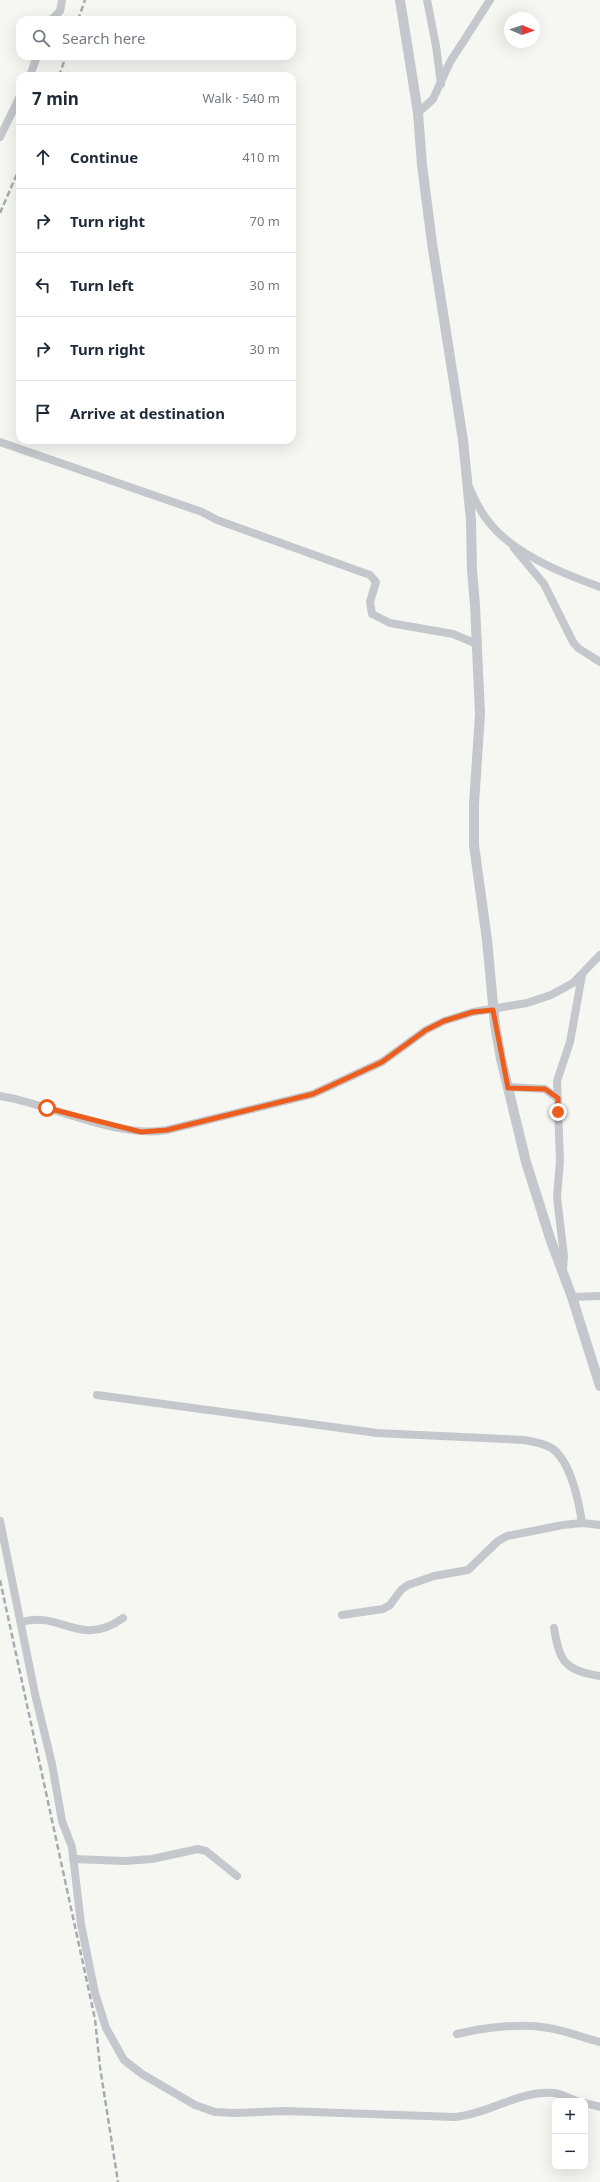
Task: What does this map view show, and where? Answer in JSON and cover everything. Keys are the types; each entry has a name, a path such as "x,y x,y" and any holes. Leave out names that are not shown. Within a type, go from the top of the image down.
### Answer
{"street":[{"path":"55,16 60,11 62,0"},
{"path":"400,0 418,113 422,166 432,243 463,440 468,484 480,714 474,804 474,845 485,920 493,1010 508,1088 528,1168 572,1297 600,1386"},
{"path":"427,0 436,46 441,85"},
{"path":"418,113 434,99 450,62 490,0"},
{"path":"31,72 36,60"},
{"path":"0,137 16,104"},
{"path":"0,442 202,512 217,520 370,575 376,582 370,602 372,614 390,623 453,634 477,644"},
{"path":"468,484 476,503 502,536 544,584 573,642 600,662"},
{"path":"502,536 536,558 573,577 600,587"},
{"path":"0,1096 119,1127 155,1132 313,1094 382,1062 426,1030 444,1021 473,1012 493,1010 551,995 573,983 582,976 600,955"},
{"path":"562,1270 564,1256 557,1197 560,1161 558,1073 570,1042 582,976"},
{"path":"508,1088 545,1089 558,1098"},
{"path":"572,1297 600,1296"},
{"path":"97,1395 351,1430 524,1440 541,1443 554,1450 568,1471 577,1492 582,1523"},
{"path":"0,1521 62,1821 70,1840 81,1924 95,1992 106,2028 124,2060 142,2074 195,2105 215,2112 234,2113 285,2111 455,2117 476,2114 535,2093 555,2093 569,2098"},
{"path":"342,1615 383,1609 390,1605 401,1590 408,1585 434,1576 468,1570 498,1541 507,1536 542,1528 582,1523 600,1525"},
{"path":"21,1622 39,1618 73,1629 102,1630 123,1618"},
{"path":"554,1628 558,1652 570,1666 582,1673 600,1676"},
{"path":"73,1859 125,1861 152,1859 198,1849 206,1851 214,1856 221,1865 236,1876"},
{"path":"457,2034 469,2031 531,2026 562,2031 600,2042"},
{"path":"588,2104 600,2107"}],"railway":[{"path":"79,16 85,0"},
{"path":"60,72 65,60"},
{"path":"0,213 16,176"},
{"path":"0,1580 95,2019 100,2067 118,2182"}],"route":[{"path":"47,1108 141,1132 167,1130 178,1126 313,1094 382,1062 426,1030 444,1021 456,1016 473,1012 493,1010 499,1049 508,1088 541,1088 548,1090 551,1094 558,1098 558,1112"}]}
